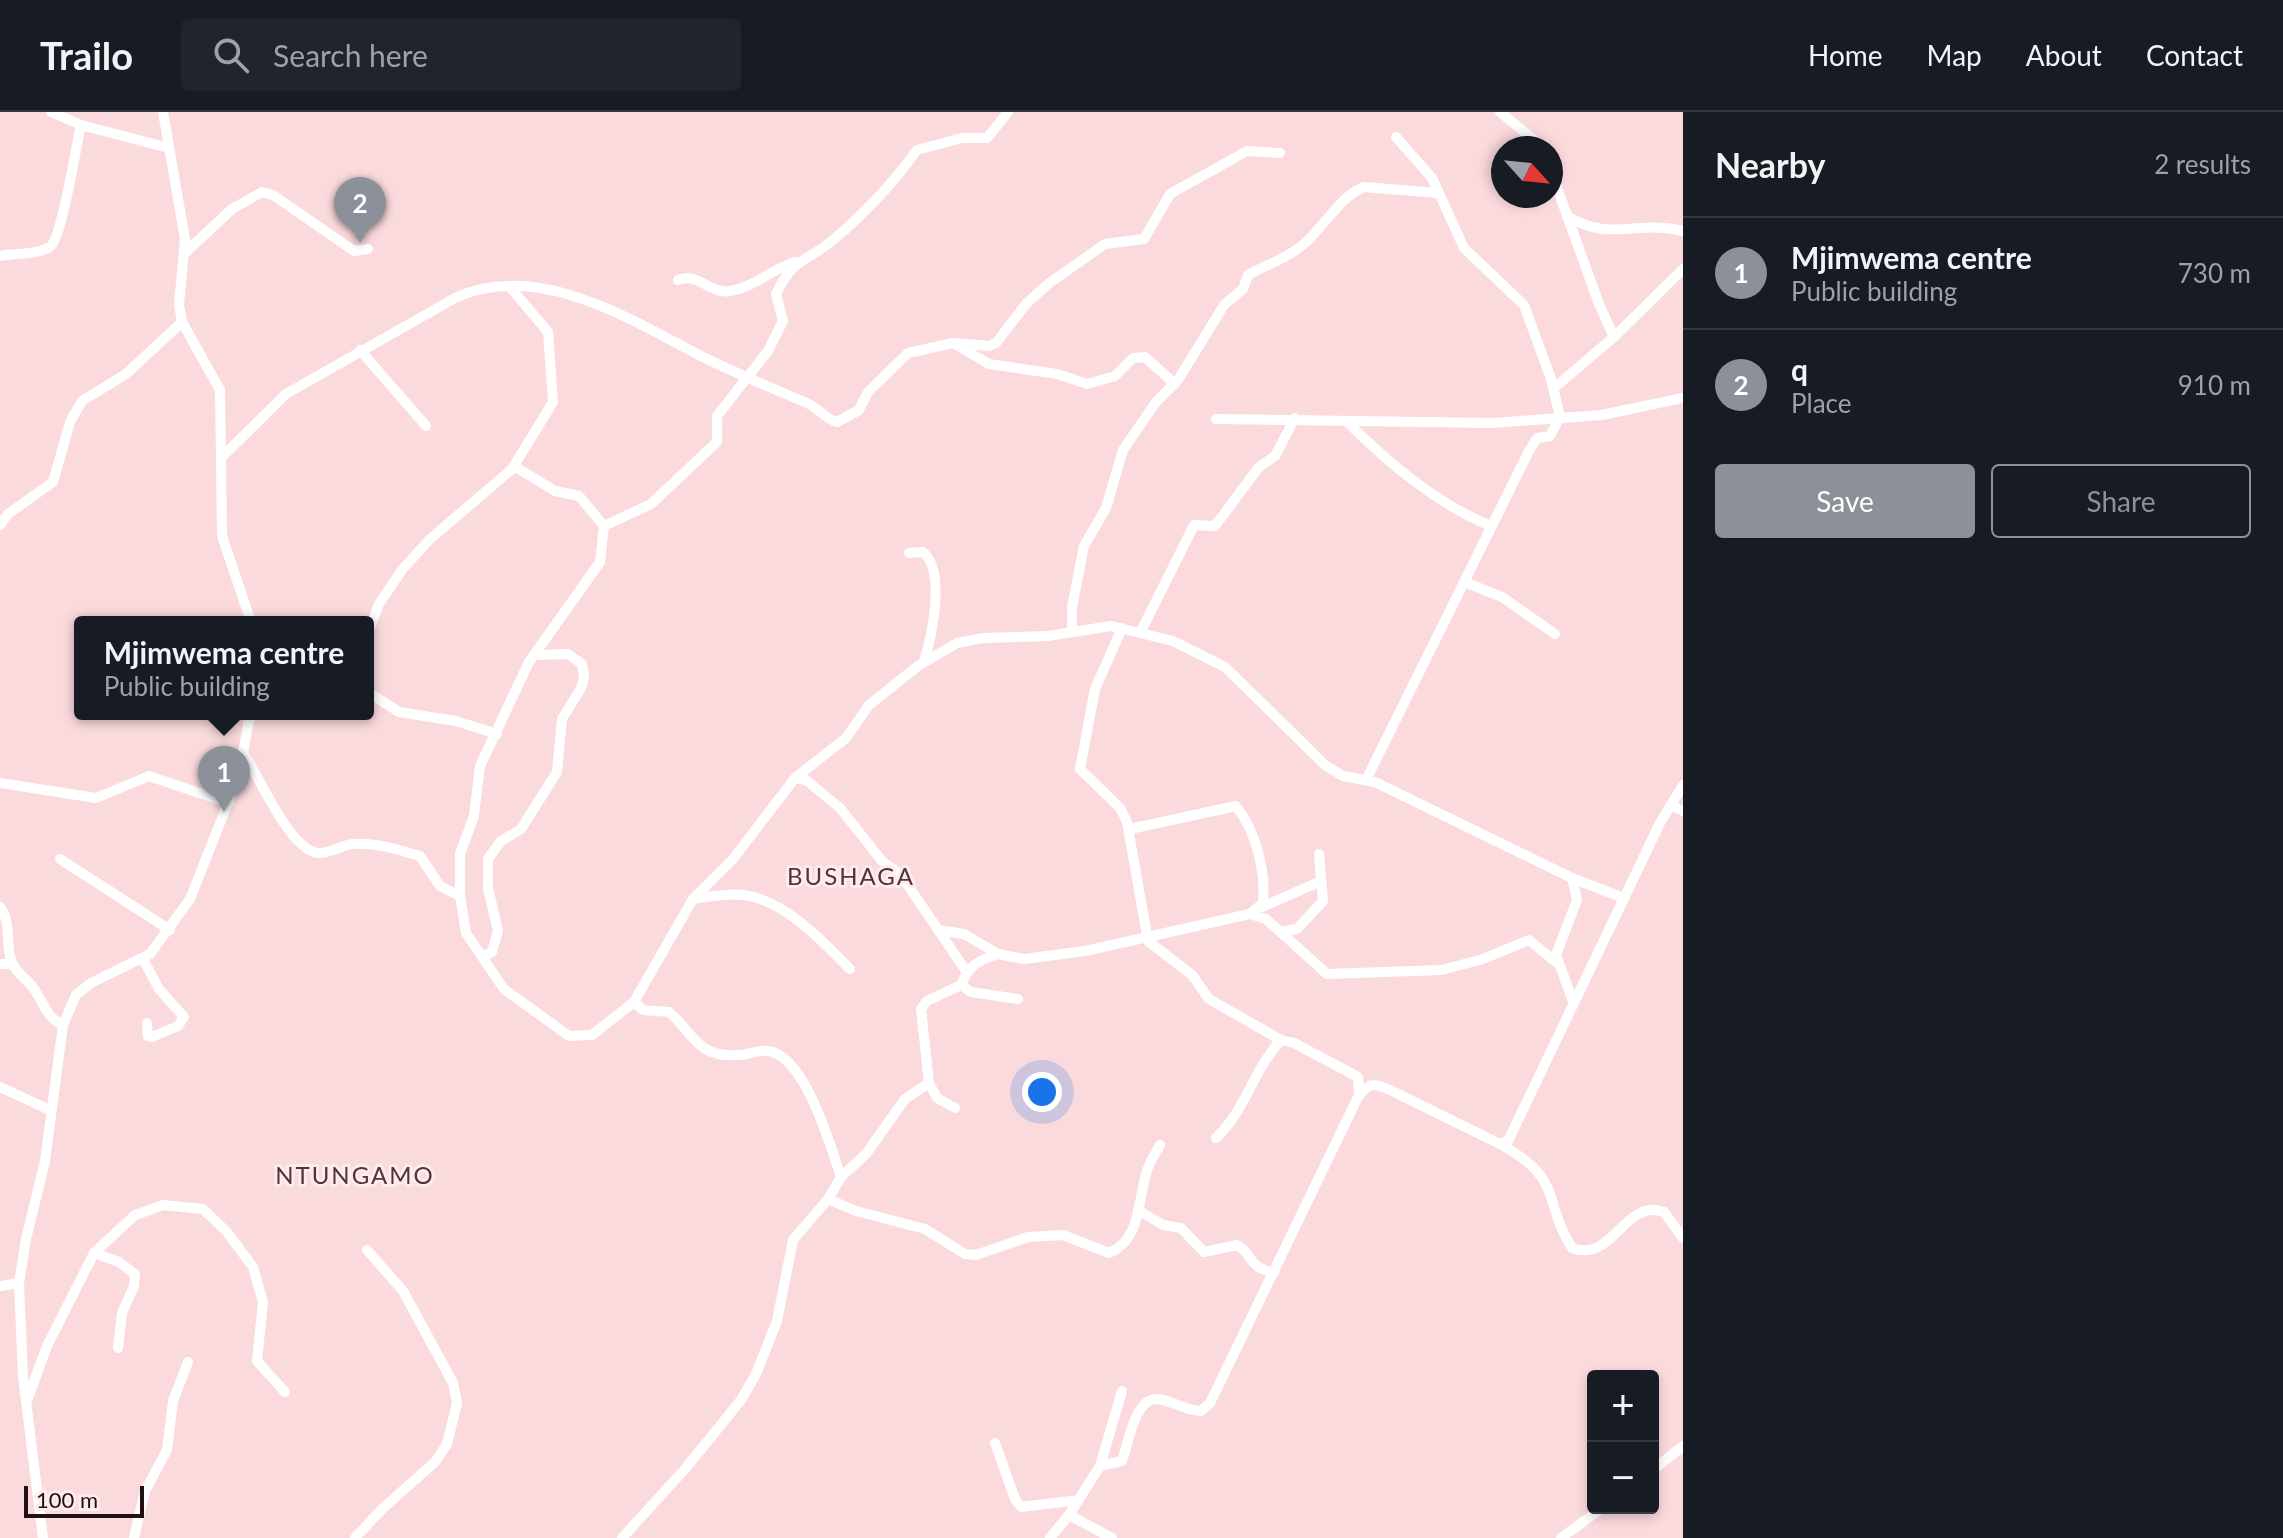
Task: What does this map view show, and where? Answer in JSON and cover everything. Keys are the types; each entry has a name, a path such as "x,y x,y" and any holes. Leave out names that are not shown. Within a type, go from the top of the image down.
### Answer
{"street":[{"path":"51,112 81,125 169,148"},
{"path":"163,112 186,252 179,305 182,322 220,390 222,536 249,616"},
{"path":"678,280 697,278 717,291 729,291 797,262 832,241 858,217 905,169 917,150 962,138 987,138 1008,112"},
{"path":"1500,112 1529,136"},
{"path":"0,256 39,251 56,241 81,125"},
{"path":"1366,780 1534,441 1550,436 1560,417 1554,388 1524,305 1464,248 1432,178 1396,137"},
{"path":"222,457 286,394 360,350 469,291 484,286 552,292 611,308 817,408 837,422 859,410 868,392 908,353 953,343 989,346 996,343 1026,304 1048,284 1105,244 1144,239 1170,194 1247,151 1260,149 1280,153"},
{"path":"1072,631 1072,607 1084,546 1106,508 1123,450 1156,402 1175,384 1224,305 1243,289 1248,275 1286,258 1326,224 1356,190 1364,187 1438,193"},
{"path":"186,252 232,209 262,192 273,195 354,251 368,249"},
{"path":"1563,205 1614,337"},
{"path":"1567,216 1594,230 1662,225 1683,231"},
{"path":"604,526 651,504 714,446 720,437 717,416 746,375 768,351 783,321 776,294 797,262"},
{"path":"1554,388 1614,337 1683,269"},
{"path":"374,617 379,604 402,570 429,540 514,466 545,421 555,393 548,332 509,286"},
{"path":"0,525 4,512 53,482 70,422 82,401 126,374 182,322"},
{"path":"953,343 989,364 1057,374 1087,384 1108,379 1133,358 1145,357 1175,384"},
{"path":"360,350 426,426"},
{"path":"1216,419 1295,418 1448,424 1602,415 1683,398"},
{"path":"1141,631 1194,525 1215,526 1259,467 1275,456 1295,418"},
{"path":"1346,421 1422,487 1491,526"},
{"path":"514,466 555,491 579,496 604,526 604,551 600,562 534,655 477,775 476,809 460,854 460,896 466,933 504,989 569,1036 592,1035 634,1002 693,899 733,859 795,778 846,738 876,699 924,661 957,643 983,638 1048,636 1096,626 1122,628 1141,631 1215,660 1304,741 1325,765 1343,776 1366,780 1572,878 1624,898"},
{"path":"909,553 923,552 934,568 934,629 924,661"},
{"path":"1464,582 1502,597 1555,634"},
{"path":"1122,628 1095,689 1079,763 1083,774 1120,808 1130,829 1147,937 1192,975 1209,999 1281,1040 1358,1077 1358,1097"},
{"path":"484,956 492,952 498,931 488,888 488,859 501,841 521,829 557,772 562,719 584,678 582,664 568,654 534,655"},
{"path":"374,696 399,712 456,721 497,734"},
{"path":"43,1538 27,1404 19,1283 45,1161 63,1025 76,995 143,959 170,930 202,874 229,803 245,756 250,720"},
{"path":"245,756 283,820 303,846 317,853 346,845 368,844 420,856 440,886 460,896"},
{"path":"0,783 96,798 149,776 229,803"},
{"path":"795,778 806,780 840,808 882,861 901,875 966,971"},
{"path":"1500,1144 1511,1135 1624,898 1683,785"},
{"path":"1671,805 1683,811"},
{"path":"1130,829 1236,806 1256,846 1264,895 1262,907"},
{"path":"1280,932 1297,929 1319,907 1324,896 1319,882 1319,854"},
{"path":"60,859 170,930"},
{"path":"1572,878 1577,900 1556,955 1574,1004"},
{"path":"938,930 964,934 998,954 1024,959 1085,951 1250,914 1319,882"},
{"path":"693,899 732,895 756,898 796,920 850,969"},
{"path":"0,907 7,921 12,964 36,992 45,1012 63,1025"},
{"path":"1250,914 1266,919 1327,974 1442,970 1483,959 1529,940 1557,963"},
{"path":"955,1108 937,1098 929,1083 921,1009 927,1001 961,985 966,971 998,954"},
{"path":"143,959 159,989 184,1017 178,1026 152,1037 148,1036 147,1023"},
{"path":"0,964 12,964"},
{"path":"961,985 971,992 1018,999"},
{"path":"634,1002 643,1010 669,1012 694,1043 705,1049 736,1056 769,1051 785,1060 807,1087 841,1177"},
{"path":"1216,1138 1236,1118 1258,1074 1281,1040"},
{"path":"622,1538 668,1489 741,1400 756,1374 777,1321 790,1247 828,1199 841,1177 866,1154 905,1099 929,1083"},
{"path":"1100,1466 1122,1461 1133,1423 1153,1399 1193,1411 1206,1408 1358,1097 1374,1083 1525,1158 1541,1174 1572,1248 1582,1251 1611,1240 1632,1215 1644,1210 1664,1212 1683,1238"},
{"path":"0,1087 50,1110"},
{"path":"828,1199 856,1211 925,1229 959,1252 976,1255 1028,1237 1063,1235 1109,1253 1127,1239 1148,1169 1160,1145"},
{"path":"27,1404 47,1346 94,1253 122,1225 148,1209 163,1205 203,1209 227,1232 253,1267 263,1302 257,1361 285,1392"},
{"path":"1138,1210 1163,1225 1181,1228 1204,1252 1237,1245 1256,1267 1274,1273"},
{"path":"355,1538 382,1509 435,1462 447,1444 457,1403 453,1383 403,1291 367,1250"},
{"path":"94,1253 119,1262 135,1274 134,1286 122,1313 118,1348"},
{"path":"0,1286 19,1283"},
{"path":"134,1538 145,1491 167,1450 173,1401 188,1362"},
{"path":"1050,1538 1069,1515 1100,1466 1122,1391"},
{"path":"995,1443 1015,1499 1021,1507 1079,1500"},
{"path":"1659,1465 1683,1446"},
{"path":"1561,1538 1594,1514"},
{"path":"1069,1515 1112,1538"}],"place":[{"name":"q","path":"360,243"},
{"name":"Mjimwema centre","path":"224,812"}],"district":[{"name":"BUSHAGA","path":"851,877"},
{"name":"NTUNGAMO","path":"355,1176"}]}
